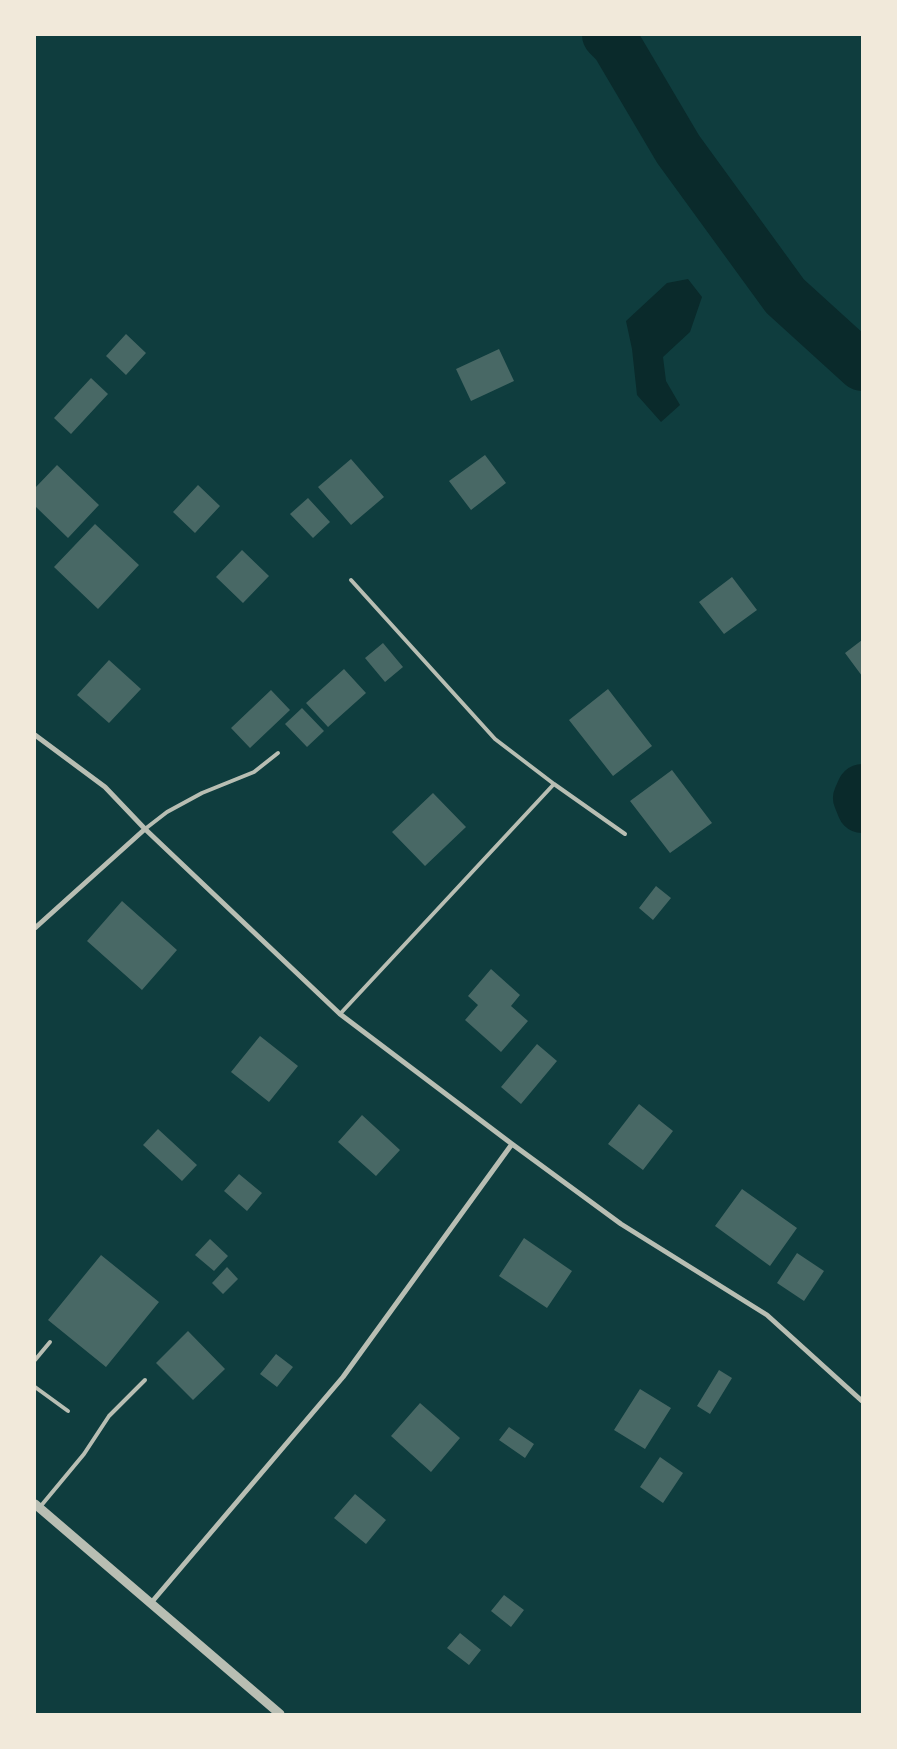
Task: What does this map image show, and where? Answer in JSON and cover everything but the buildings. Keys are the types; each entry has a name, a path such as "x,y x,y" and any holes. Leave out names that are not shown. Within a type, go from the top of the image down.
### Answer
{"street":[{"path":"35,735 105,786 145,829 340,1014 621,1224 767,1315 862,1401"},
{"path":"35,928 145,829"},
{"path":"151,1603 343,1377 512,1144"},
{"path":"37,1506 280,1714"}],"lane":[{"path":"351,580 495,738 554,784 625,834"},
{"path":"145,829 167,812 202,792 254,772 278,753"},
{"path":"340,1014 554,784"},
{"path":"35,1360 50,1342"},
{"path":"37,1506 84,1454 109,1416 145,1380"},
{"path":"35,1388 68,1411"}],"water":[{"path":"688,279 702,297 690,332 663,357 666,381 680,405 661,422 637,395 632,349 626,321 667,283"}],"waterway":[{"path":"607,35 616,44 678,149 785,296 862,366"},
{"path":"862,789 858,798 862,808"}]}
